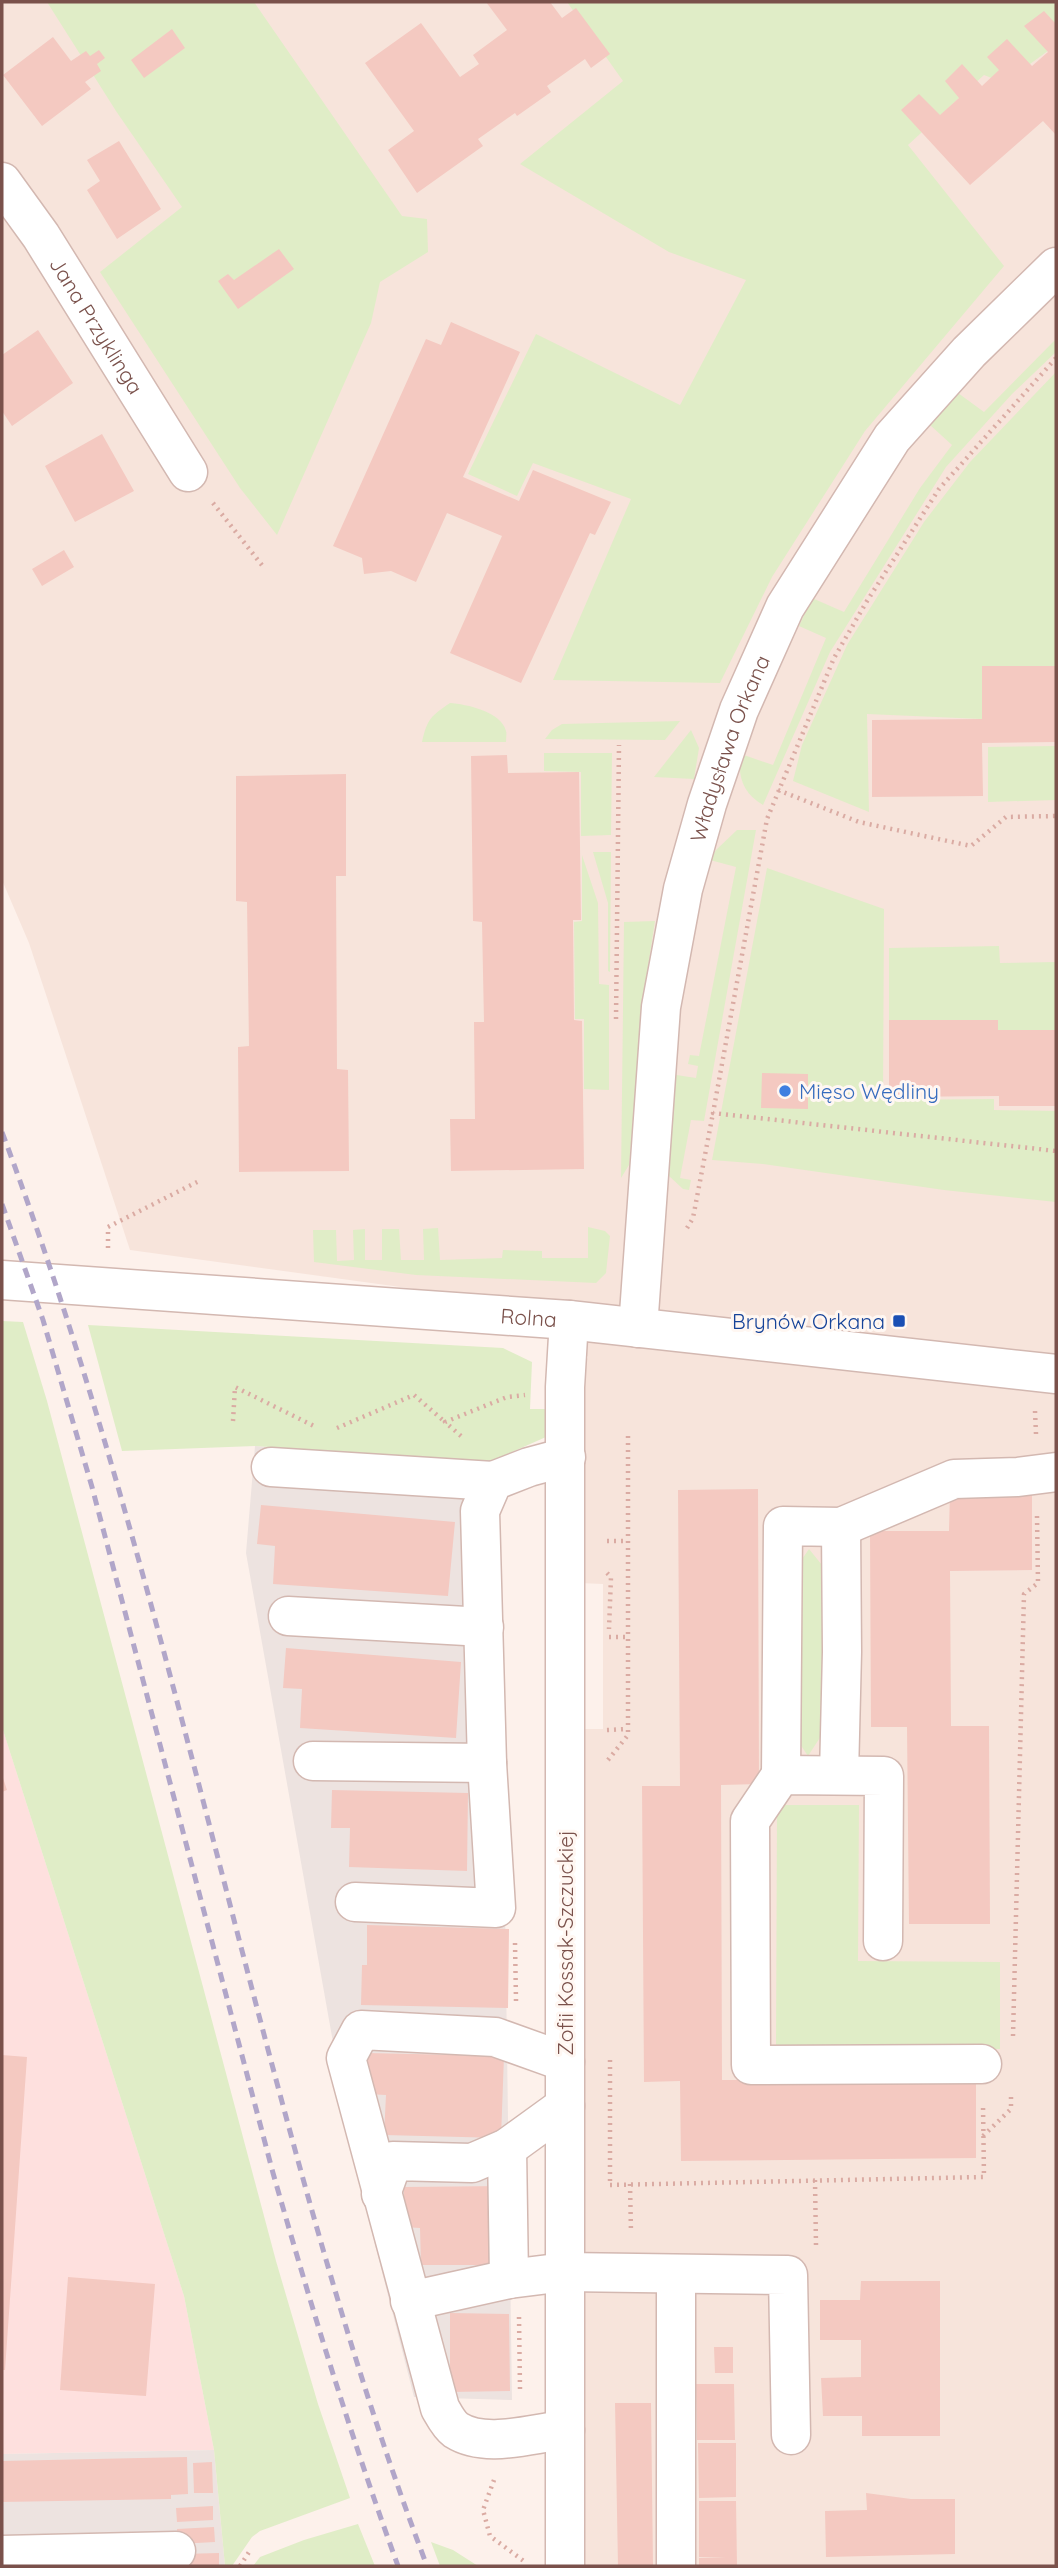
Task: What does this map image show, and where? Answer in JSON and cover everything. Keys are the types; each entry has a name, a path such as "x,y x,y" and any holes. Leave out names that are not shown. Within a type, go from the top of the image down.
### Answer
{"street":[{"name":"Jana Przyklinga","path":"2,182 41,236 188,472"},
{"name":"Władysława Orkana","path":"638,1328 661,1007 683,889 707,804 739,709 785,607 892,438 969,352 1056,267"},
{"name":"Rolna","path":"2,1280 569,1320 638,1328 1050,1391"},
{"name":"Zofii Kossak-Szczuckiej","path":"549,2565 565,2430 565,1387 569,1320"},
{"path":"271,1467 499,1478 566,1457"},
{"path":"997,2072 751,2065 750,1821 781,1775 783,1526 841,1527 954,1479 1046,1474"},
{"path":"355,1902 496,1908 487,1763 480,1511 499,1478"},
{"path":"839,1775 841,1527"},
{"path":"289,1616 484,1627"},
{"path":"313,1761 487,1763"},
{"path":"781,1775 884,1776 883,1941"},
{"path":"565,2062 495,2037 361,2030 346,2059 440,2408 454,2429 473,2437 492,2439 565,2430"},
{"path":"381,2194 393,2161 472,2163 507,2148 565,2106"},
{"path":"507,2148 514,2279"},
{"path":"410,2301 514,2279 565,2272 788,2275 791,2435"},
{"path":"676,2274 676,2566"},
{"path":"2,2554 176,2551"}],"path":[{"path":"686,1230 693,1218 767,819 834,657 939,489 1056,358"},
{"path":"188,472 265,569"},
{"path":"778,790 859,822 971,846 1006,817 1056,816"},
{"path":"713,1113 1056,1151"},
{"path":"108,1256 108,1227 201,1180"},
{"path":"233,1421 235,1387 328,1432 414,1395 445,1422 499,1478"},
{"path":"1013,2039 1024,1594 1038,1583 1046,1474 1035,1407 1050,1391"},
{"path":"445,1422 507,1396 535,1395"},
{"path":"608,1771 608,1759 628,1735 628,1433"},
{"path":"602,1569 611,1577 609,1650"},
{"path":"609,1637 627,1637"},
{"path":"607,1717 607,1733 627,1729"},
{"path":"514,1933 517,2045"},
{"path":"610,2056 610,2185"},
{"path":"983,2136 1011,2109 997,2072"},
{"path":"597,2185 984,2177 983,2136 997,2072"},
{"path":"514,2279 520,2461 498,2470 483,2510 490,2536 524,2562 549,2565"},
{"path":"240,2566 251,2549"}],"shaded area":[{"path":"2,2 1056,2 1056,2566 578,2566 579,1729 603,1729 603,1584 579,1583 581,1372 588,1357 547,1307 130,1250 29,943 2,880"},
{"path":"255,1446 487,1463 499,1484 512,2400 414,2397 355,2166 246,1553"},
{"path":"2,1727 184,2296 214,2450 2,2454"},
{"path":"214,2450 225,2566 2,2566 2,2454"}],"green space":[{"path":"47,2 254,2 402,216 427,219 428,252 380,282 371,323 277,535 240,488 100,272 182,207 116,111"},
{"path":"567,2 1056,2 1056,45 1004,83 984,75 908,145 1004,266 865,431 772,577 720,683 553,680 631,499 533,463 517,496 468,474 536,334 680,405 746,280 669,252 520,164 623,81"},
{"path":"1056,339 1056,352 1012,394 946,467 830,652 763,805 743,784 741,754 773,765 826,638 799,626 812,598 844,612 920,488 952,445 930,425 958,393 984,412"},
{"path":"1056,372 1056,666 983,667 982,719 867,714 869,812 793,781 802,745 847,645 924,522 970,462"},
{"path":"450,703 474,707 491,714 503,724 506,742 422,742 431,719"},
{"path":"680,721 665,740 545,739 552,730 562,724"},
{"path":"691,730 699,748 694,779 654,777"},
{"path":"1056,746 1056,800 988,802 988,747"},
{"path":"544,753 612,753 611,835 581,836 581,772 544,771"},
{"path":"737,830 756,830 704,1121 691,1120 680,1178 691,1180 689,1190 683,1189 668,1175 670,1074 696,1078 698,1066 688,1064 690,1055 699,1056 736,867 710,860 716,850"},
{"path":"593,852 611,852 610,972 608,903"},
{"path":"582,855 598,903 599,984 609,985 609,1090 584,1089 584,1019 575,1019 574,922 582,921"},
{"path":"767,868 884,909 883,1100 994,1099 994,1110 1056,1111 1056,1202 944,1190 763,1164 712,1160"},
{"path":"655,921 646,980 629,1165 621,1178 624,922"},
{"path":"999,946 1000,963 1056,962 1056,1030 998,1030 998,1020 889,1020 889,948"},
{"path":"588,1227 605,1231 610,1236 606,1273 596,1283 416,1275 314,1262 313,1230 336,1230 337,1261 354,1260 353,1230 365,1229 365,1260 382,1260 382,1229 399,1229 401,1260 424,1260 423,1229 438,1228 440,1260 502,1258 503,1250 542,1251 542,1258 588,1258"},
{"path":"2,1321 23,1322 47,1401 276,2261 318,2404 350,2498 260,2531 252,2537 232,2566 225,2566 214,2450 184,2296 2,1727"},
{"path":"88,1325 503,1348 532,1362 530,1409 547,1409 546,1437 487,1463 255,1446 122,1451"},
{"path":"809,1549 826,1570 823,1733 808,1756 794,1735 796,1568"},
{"path":"777,1805 859,1805 858,1961 1000,1962 1000,2049 776,2048"},
{"path":"358,2524 375,2566 253,2566 260,2557"},
{"path":"431,2542 453,2550 478,2566 440,2566"}],"building":[{"path":"486,2 550,2 562,18 576,8 610,54 591,68 585,59 547,86 551,92 478,139 483,146 417,193 388,150 414,131 365,63 421,23 460,77 479,64 473,55 507,30"},
{"path":"1044,11 1056,24 1056,135 1043,121 970,185 901,110 919,94 940,115 959,98 945,81 962,64 982,86 999,70 987,57 1007,39 1032,66 1048,52 1024,26"},
{"path":"172,29 185,48 144,78 131,60"},
{"path":"53,37 71,61 86,51 90,56 99,50 105,58 97,64 101,71 85,82 91,89 42,126 3,75"},
{"path":"119,141 161,209 117,239 87,190 100,181 87,160"},
{"path":"279,249 294,269 238,309 218,281 228,274 234,280"},
{"path":"451,322 520,352 463,477 519,501 533,470 611,502 595,535 590,533 521,683 450,653 502,536 447,513 416,582 391,571 364,574 362,558 333,546 426,339 441,345"},
{"path":"38,330 73,383 12,426 2,411 2,355"},
{"path":"102,434 134,491 75,522 45,466"},
{"path":"64,550 74,567 42,586 32,569"},
{"path":"982,666 1056,666 1056,742 982,743 983,796 872,797 872,720 982,719"},
{"path":"507,755 508,773 579,772 581,920 573,920 574,1020 582,1021 584,1169 451,1171 450,1119 475,1119 474,1022 484,1022 482,922 473,921 471,756"},
{"path":"346,774 346,876 336,876 337,1069 348,1070 349,1171 239,1172 238,1047 249,1046 247,902 236,901 236,776"},
{"path":"889,1020 998,1020 998,1030 1056,1030 1056,1106 999,1106 999,1096 889,1097"},
{"name":"Mięso Wędliny","path":"762,1073 808,1074 808,1109 761,1108"},
{"path":"758,1489 759,1784 721,1785 722,2080 976,2080 976,2158 681,2161 680,2081 644,2082 642,1786 680,1786 678,1490"},
{"path":"1032,1491 1032,1570 950,1571 951,1726 989,1726 990,1924 909,1924 907,1727 871,1727 870,1531 949,1531 950,1492"},
{"path":"261,1505 455,1522 448,1596 273,1584 275,1546 257,1544"},
{"path":"286,1648 461,1662 456,1738 300,1728 302,1689 283,1688"},
{"path":"2,1775 7,1790 2,1792"},
{"path":"332,1790 468,1793 467,1871 349,1867 350,1828 331,1828"},
{"path":"367,1925 509,1929 508,2008 361,2005 362,1965 367,1965"},
{"path":"367,2053 504,2056 501,2138 384,2135 386,2095 366,2094"},
{"path":"2,2055 27,2057 5,2370 2,2370"},
{"path":"505,2186 505,2265 421,2265 420,2228 404,2227 404,2187"},
{"path":"68,2277 155,2284 146,2396 60,2390"},
{"path":"861,2281 940,2281 940,2436 862,2436 862,2416 823,2416 821,2378 861,2377 861,2340 820,2340 820,2300 860,2300"},
{"path":"450,2313 509,2314 510,2391 450,2392"},
{"path":"714,2347 733,2347 733,2373 715,2373"},
{"path":"696,2384 734,2384 735,2440 697,2440"},
{"path":"615,2403 651,2403 653,2566 618,2566"},
{"path":"698,2443 736,2443 736,2497 699,2498"},
{"path":"187,2457 188,2494 171,2495 171,2499 2,2502 2,2461"},
{"path":"212,2462 213,2493 194,2493 193,2463"},
{"path":"866,2493 911,2499 955,2499 955,2554 826,2557 825,2511 867,2510"},
{"path":"699,2501 736,2501 737,2566 699,2566 699,2558 726,2557 699,2557"},
{"path":"213,2506 213,2520 177,2522 176,2508"},
{"path":"214,2527 215,2542 178,2544 177,2529"},
{"path":"219,2553 219,2566 182,2566 182,2554"}],"railway":[{"path":"2,1132 79,1356 113,1470 320,2240 381,2437 427,2566"},
{"path":"2,1204 43,1320 92,1487 287,2223 348,2420 398,2566"}],"place":[{"name":"Mięso Wędliny","path":"785,1091"},
{"name":"Brynów Orkana","path":"899,1321"}]}
